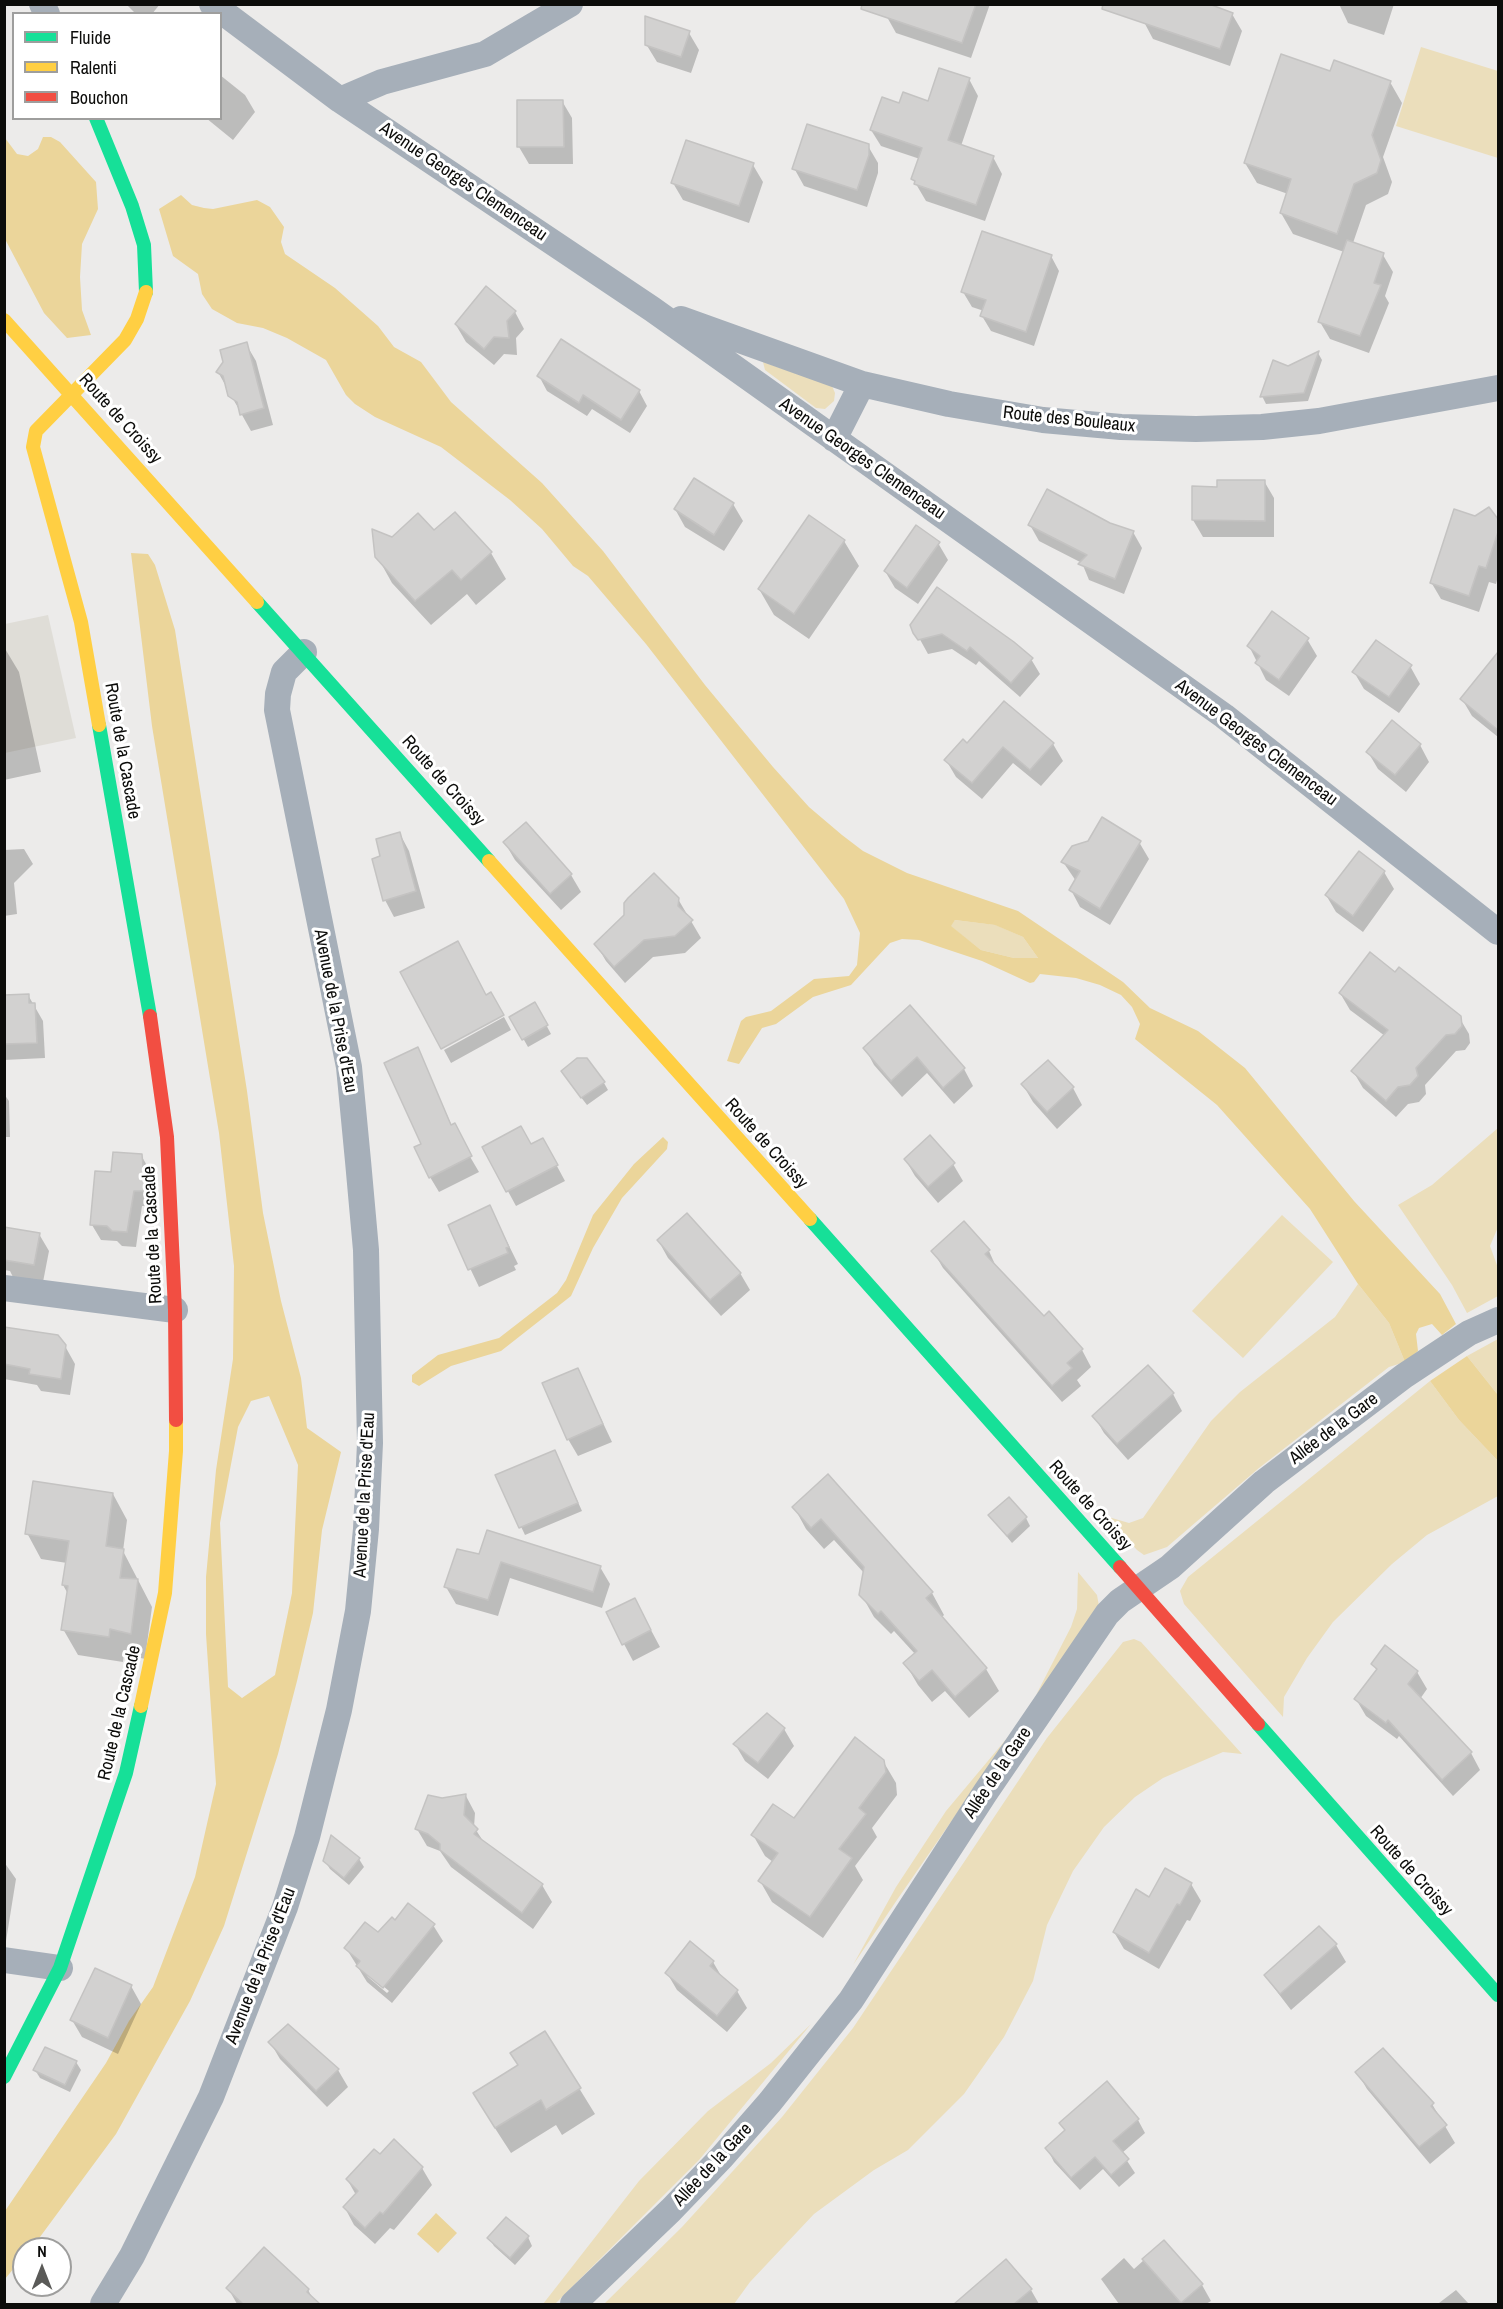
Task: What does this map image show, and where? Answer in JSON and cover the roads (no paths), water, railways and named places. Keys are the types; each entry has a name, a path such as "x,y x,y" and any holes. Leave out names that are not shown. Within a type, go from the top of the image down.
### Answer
{"main road":[{"path":"74,394 125,340 137,319 148,283 144,246 132,206 97,120"},
{"name":"Route de Croissy","path":"4,320 74,394 1139,1587 1377,1861 1498,1995"},
{"name":"Route de la Cascade","path":"4,2077 60,1968 126,1773 165,1593 176,1451 175,1310 167,1137 143,966 81,622 33,447 36,432 74,394"}],"street":[{"name":"Avenue Georges Clemenceau","path":"212,4 340,100 652,309 1224,716 1498,932"},
{"path":"340,100 381,82 485,54 570,4"},
{"name":"Route des Bouleaux","path":"652,309 862,384 949,404 1043,420 1121,427 1196,429 1263,427 1319,421 1498,388"},
{"path":"834,440 862,384"},
{"name":"Avenue de la Prise d'Eau","path":"103,2304 132,2256 211,2097 285,1907 307,1837 339,1710 358,1611 366,1529 370,1443 366,1250 358,1161 349,1067 277,710 278,694 284,672 304,652"},
{"path":"4,1288 175,1310"},
{"name":"Allée de la Gare","path":"573,2304 671,2210 770,2102 851,2000 985,1793 1107,1614 1139,1587 1170,1567 1264,1482 1404,1376 1469,1333 1498,1320"},
{"path":"4,1960 60,1968"}]}
